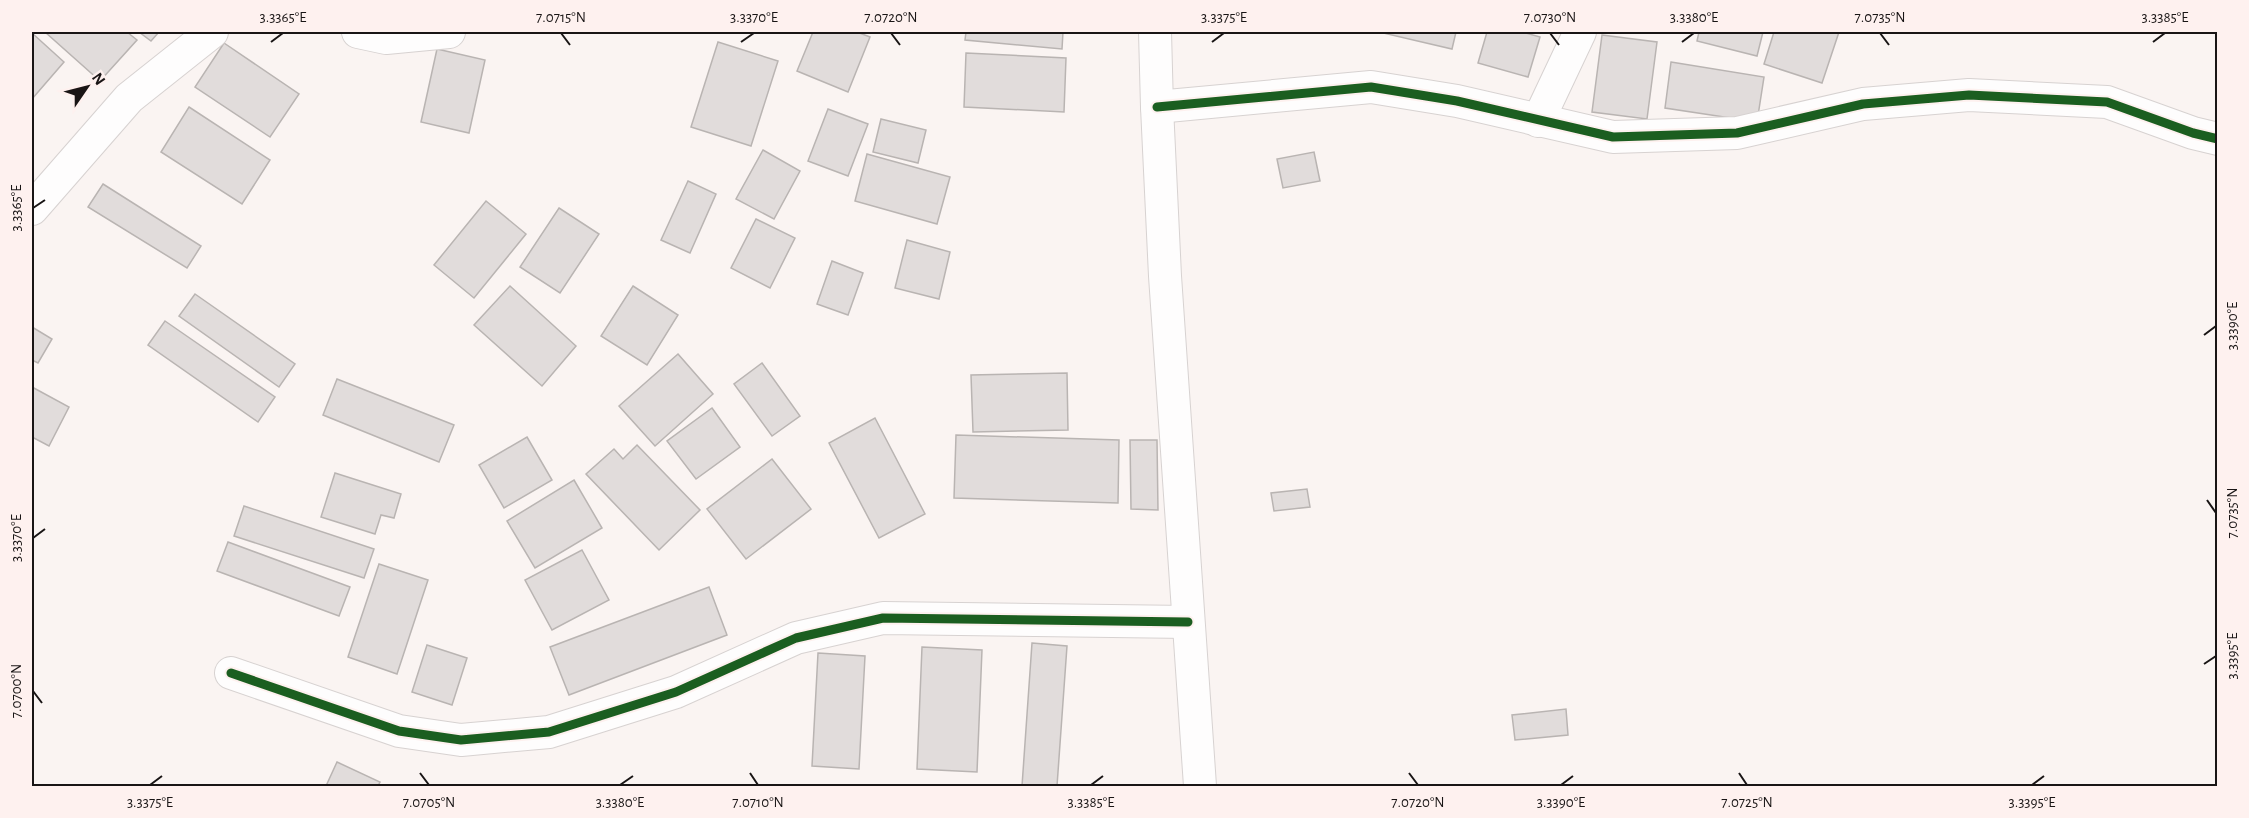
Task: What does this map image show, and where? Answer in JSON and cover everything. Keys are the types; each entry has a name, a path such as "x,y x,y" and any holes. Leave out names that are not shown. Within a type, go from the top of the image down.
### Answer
{"street":[{"path":"32,209 129,98 212,32"},
{"path":"358,32 386,38 449,32"},
{"path":"1155,32 1165,276 1188,622 1197,715 1200,786"},
{"path":"1538,121 1580,32"},
{"path":"1157,107 1371,87 1457,101 1613,137 1737,133 1863,104 1969,95 2107,102 2193,133 2217,139"},
{"path":"231,673 399,731 460,740 549,732 676,692 796,638 883,618 1188,622"}],"building":[{"path":"45,32 127,32 137,40 100,81"},
{"path":"139,32 159,32 151,41"},
{"path":"813,32 857,32 870,37 848,92 797,71"},
{"path":"966,32 1063,32 1062,49 965,40"},
{"path":"1383,32 1456,32 1452,49"},
{"path":"1487,32 1522,32 1540,37 1528,77 1478,63"},
{"path":"1699,32 1763,32 1757,56 1697,41"},
{"path":"1774,32 1839,32 1822,83 1764,64"},
{"path":"32,33 64,62 32,99"},
{"path":"1602,35 1657,42 1647,119 1592,112"},
{"path":"718,42 778,61 751,146 691,127"},
{"path":"224,43 299,94 270,137 195,87"},
{"path":"437,49 485,60 469,133 421,122"},
{"path":"966,53 1066,58 1064,112 964,107"},
{"path":"1671,62 1764,77 1757,122 1665,108"},
{"path":"189,107 270,160 242,204 161,152"},
{"path":"828,109 868,124 848,176 808,161"},
{"path":"881,119 926,130 918,163 873,152"},
{"path":"763,150 800,171 774,219 736,199"},
{"path":"1314,152 1320,181 1283,188 1277,159"},
{"path":"867,154 950,177 937,224 855,201"},
{"path":"688,181 716,194 690,253 661,240"},
{"path":"103,184 201,246 187,268 88,207"},
{"path":"486,201 526,234 474,298 434,265"},
{"path":"559,208 599,234 560,293 520,267"},
{"path":"756,219 795,238 770,288 731,268"},
{"path":"907,240 950,252 939,299 895,288"},
{"path":"832,261 863,273 848,315 817,304"},
{"path":"510,286 576,346 542,386 474,325"},
{"path":"633,286 678,315 647,365 601,336"},
{"path":"195,294 295,364 279,387 179,316"},
{"path":"165,321 275,397 258,422 148,345"},
{"path":"32,327 52,339 38,363 32,360"},
{"path":"678,354 713,394 655,446 619,406"},
{"path":"762,363 800,416 772,436 734,384"},
{"path":"1067,373 1068,430 973,432 971,375"},
{"path":"337,379 454,425 439,462 323,415"},
{"path":"32,387 69,407 49,446 32,437"},
{"path":"712,408 740,447 696,479 667,441"},
{"path":"875,418 925,514 879,538 829,443"},
{"path":"956,435 1119,440 1118,503 954,498"},
{"path":"527,437 552,480 504,508 479,465"},
{"path":"1130,440 1157,440 1158,510 1131,509"},
{"path":"637,445 700,510 659,550 586,474 614,449 623,459"},
{"path":"772,459 811,509 746,559 707,509"},
{"path":"335,473 401,494 394,518 381,515 375,534 321,517"},
{"path":"574,480 602,528 535,568 507,521"},
{"path":"1307,489 1310,507 1274,511 1271,493"},
{"path":"244,506 374,549 364,578 234,536"},
{"path":"228,542 350,587 339,616 217,571"},
{"path":"582,550 609,600 552,630 525,580"},
{"path":"379,564 428,580 397,674 348,657"},
{"path":"709,587 727,635 569,695 550,647"},
{"path":"1032,643 1067,646 1057,786 1022,786"},
{"path":"427,645 467,658 452,705 412,692"},
{"path":"922,647 982,650 977,772 917,769"},
{"path":"818,653 865,656 859,769 812,766"},
{"path":"1566,709 1568,735 1515,740 1512,715"},
{"path":"337,762 380,782 378,786 326,786"}],"cycle path":[{"path":"1157,107 1371,87 1457,101 1613,137 1737,133 1863,104 1969,95 2107,102 2193,133 2218,139"},
{"path":"231,673 399,731 461,740 549,732 676,692 796,638 883,618 1188,622"}]}
